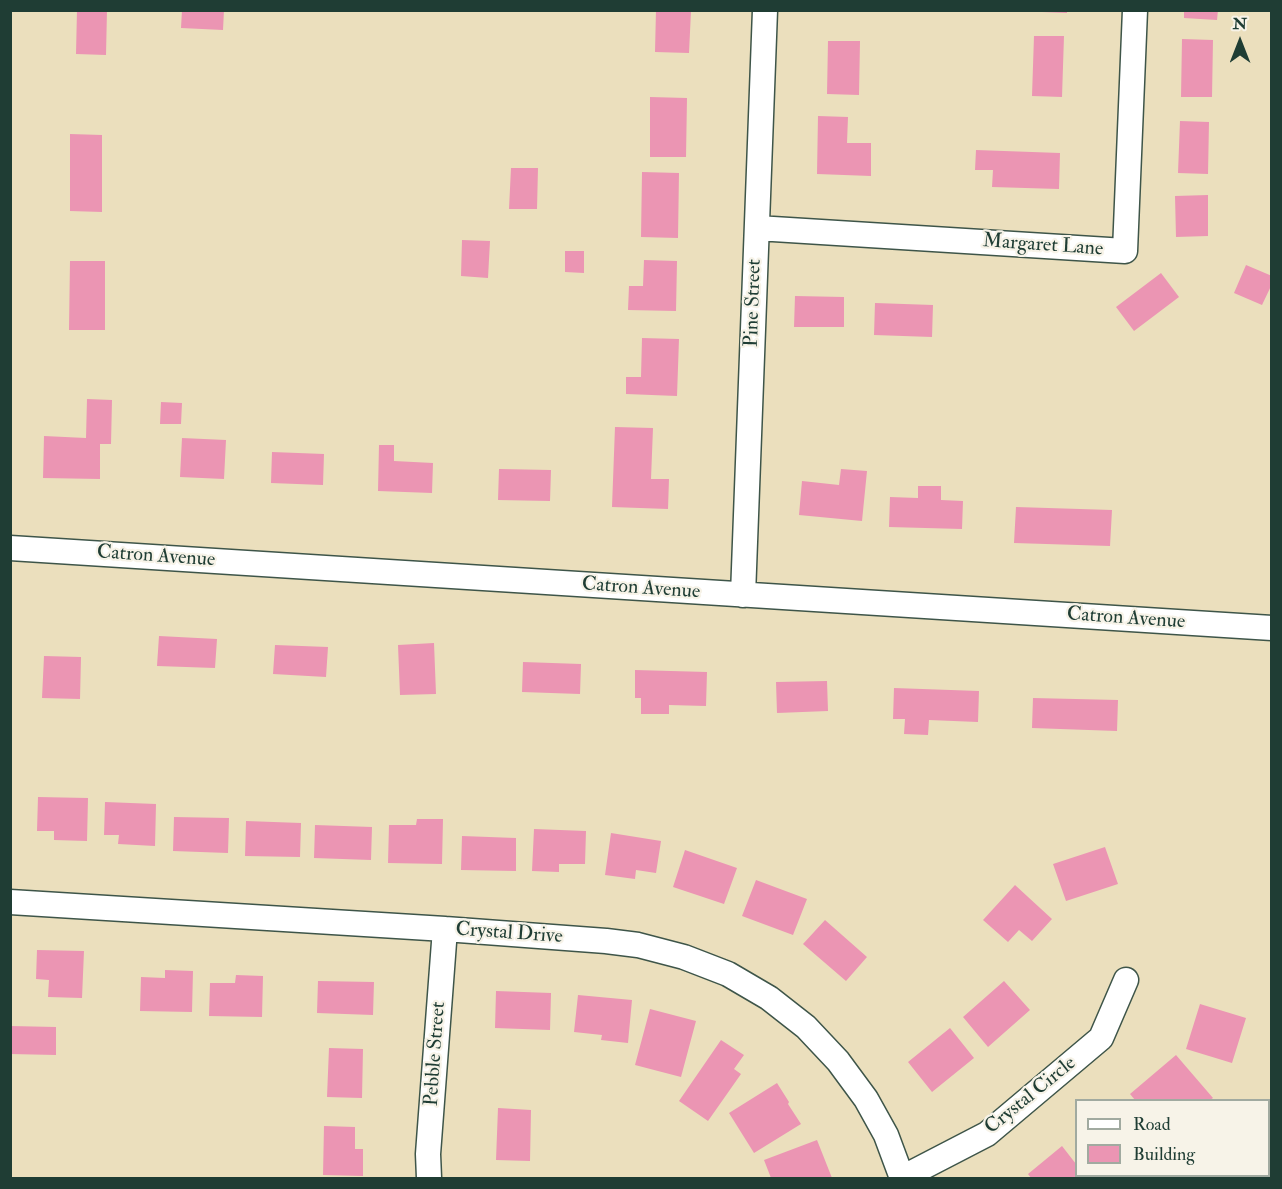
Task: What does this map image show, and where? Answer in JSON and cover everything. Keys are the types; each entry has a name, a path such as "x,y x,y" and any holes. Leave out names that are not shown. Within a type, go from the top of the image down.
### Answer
{"street":[{"name":"Pine Street","path":"743,595 765,10"},
{"name":"Margaret Lane","path":"757,228 1125,251 1135,10"},
{"name":"Catron Avenue","path":"10,548 1272,628"},
{"name":"Crystal Drive","path":"10,902 606,941 638,945 684,957 728,974 768,998 806,1027 838,1061 866,1099 886,1135 902,1179"},
{"name":"Pebble Street","path":"429,1179 428,1154 445,929"},
{"name":"Crystal Circle","path":"902,1179 987,1134 1101,1038 1126,980"}],"building":[{"path":"77,10 107,10 106,55 76,54"},
{"path":"182,10 224,10 223,30 181,28"},
{"path":"656,10 691,11 689,53 655,52"},
{"path":"1042,10 1067,10 1067,13 1042,12"},
{"path":"1184,10 1218,10 1217,20 1184,18"},
{"path":"1034,36 1064,36 1062,97 1032,96"},
{"path":"1182,39 1213,40 1212,97 1181,97"},
{"path":"828,41 860,41 859,95 827,94"},
{"path":"650,97 687,98 686,157 650,157"},
{"path":"818,116 848,117 847,143 871,143 871,176 817,174"},
{"path":"1180,121 1209,122 1208,174 1178,173"},
{"path":"70,134 102,135 102,212 70,211"},
{"path":"976,150 1060,153 1059,189 992,187 993,170 975,170"},
{"path":"511,168 538,168 537,209 509,209"},
{"path":"642,172 679,173 678,238 641,237"},
{"path":"1208,195 1208,236 1176,237 1175,196"},
{"path":"462,240 490,241 488,278 461,276"},
{"path":"565,251 584,251 584,273 565,272"},
{"path":"644,260 677,261 676,311 628,310 629,286 643,286"},
{"path":"70,261 105,261 105,330 69,330"},
{"path":"1246,265 1272,276 1272,284 1262,305 1234,293"},
{"path":"1161,273 1179,297 1134,331 1116,307"},
{"path":"795,296 844,297 844,327 794,327"},
{"path":"875,303 933,305 932,337 874,335"},
{"path":"642,338 679,339 677,396 626,394 626,377 641,377"},
{"path":"87,399 112,400 111,444 100,444 100,479 43,478 44,436 86,438"},
{"path":"161,402 182,403 181,424 160,424"},
{"path":"615,427 653,428 651,479 669,479 668,509 612,507"},
{"path":"182,438 226,440 224,479 180,477"},
{"path":"379,445 394,445 394,461 433,463 432,493 378,491"},
{"path":"272,452 324,454 323,485 271,483"},
{"path":"499,469 551,470 550,501 498,500"},
{"path":"841,469 867,471 862,521 799,515 802,481 839,485"},
{"path":"918,486 941,486 941,500 963,501 962,529 889,527 890,497 918,498"},
{"path":"1016,507 1112,510 1110,546 1014,543"},
{"path":"159,636 217,639 215,668 157,666"},
{"path":"434,643 436,694 400,695 398,645"},
{"path":"275,645 328,647 326,677 273,674"},
{"path":"44,656 81,657 80,699 42,698"},
{"path":"523,662 581,664 580,694 522,692"},
{"path":"635,670 707,672 706,706 669,705 669,714 641,714 641,698 635,698"},
{"path":"827,681 828,711 777,713 776,682"},
{"path":"894,688 979,691 978,722 929,720 928,735 904,734 905,719 893,719"},
{"path":"1033,698 1118,700 1117,731 1032,728"},
{"path":"38,797 88,798 87,841 54,840 54,831 37,831"},
{"path":"105,802 156,804 155,846 118,844 119,835 104,835"},
{"path":"174,817 229,818 228,853 173,851"},
{"path":"417,819 443,819 442,864 388,863 389,825 416,825"},
{"path":"246,821 301,823 300,857 245,856"},
{"path":"315,825 372,827 371,860 314,858"},
{"path":"534,829 586,831 585,864 559,864 559,872 532,871"},
{"path":"611,833 661,841 656,873 636,870 635,879 605,875"},
{"path":"462,836 516,838 516,871 461,870"},
{"path":"1105,847 1118,884 1066,901 1053,864"},
{"path":"685,850 737,868 724,904 673,887"},
{"path":"756,880 807,899 793,935 742,916"},
{"path":"1015,885 1052,919 1032,941 1019,930 1008,942 983,920"},
{"path":"825,920 867,957 846,981 803,944"},
{"path":"37,950 84,951 82,998 48,997 49,980 36,979"},
{"path":"165,970 193,971 192,1012 140,1011 141,977 165,978"},
{"path":"236,975 263,976 262,1017 209,1016 210,983 235,983"},
{"path":"318,981 374,982 373,1015 317,1013"},
{"path":"1004,981 1030,1010 988,1047 963,1017"},
{"path":"496,991 551,993 550,1030 495,1028"},
{"path":"578,995 632,1000 628,1043 601,1040 602,1035 574,1032"},
{"path":"1200,1004 1246,1018 1232,1063 1186,1049"},
{"path":"650,1009 696,1021 681,1077 635,1065"},
{"path":"10,1026 56,1027 56,1055 10,1054"},
{"path":"950,1028 974,1058 932,1092 908,1062"},
{"path":"721,1040 744,1055 734,1069 741,1074 708,1121 679,1101"},
{"path":"329,1048 363,1049 362,1098 327,1097"},
{"path":"1176,1055 1213,1098 1134,1099 1130,1094"},
{"path":"777,1083 801,1124 754,1153 729,1113"},
{"path":"498,1108 531,1110 530,1161 496,1160"},
{"path":"324,1126 355,1127 355,1149 363,1149 363,1176 323,1175"},
{"path":"817,1140 832,1178 771,1178 764,1160"},
{"path":"1062,1146 1075,1163 1075,1177 1089,1178 1031,1178 1028,1174"}]}
